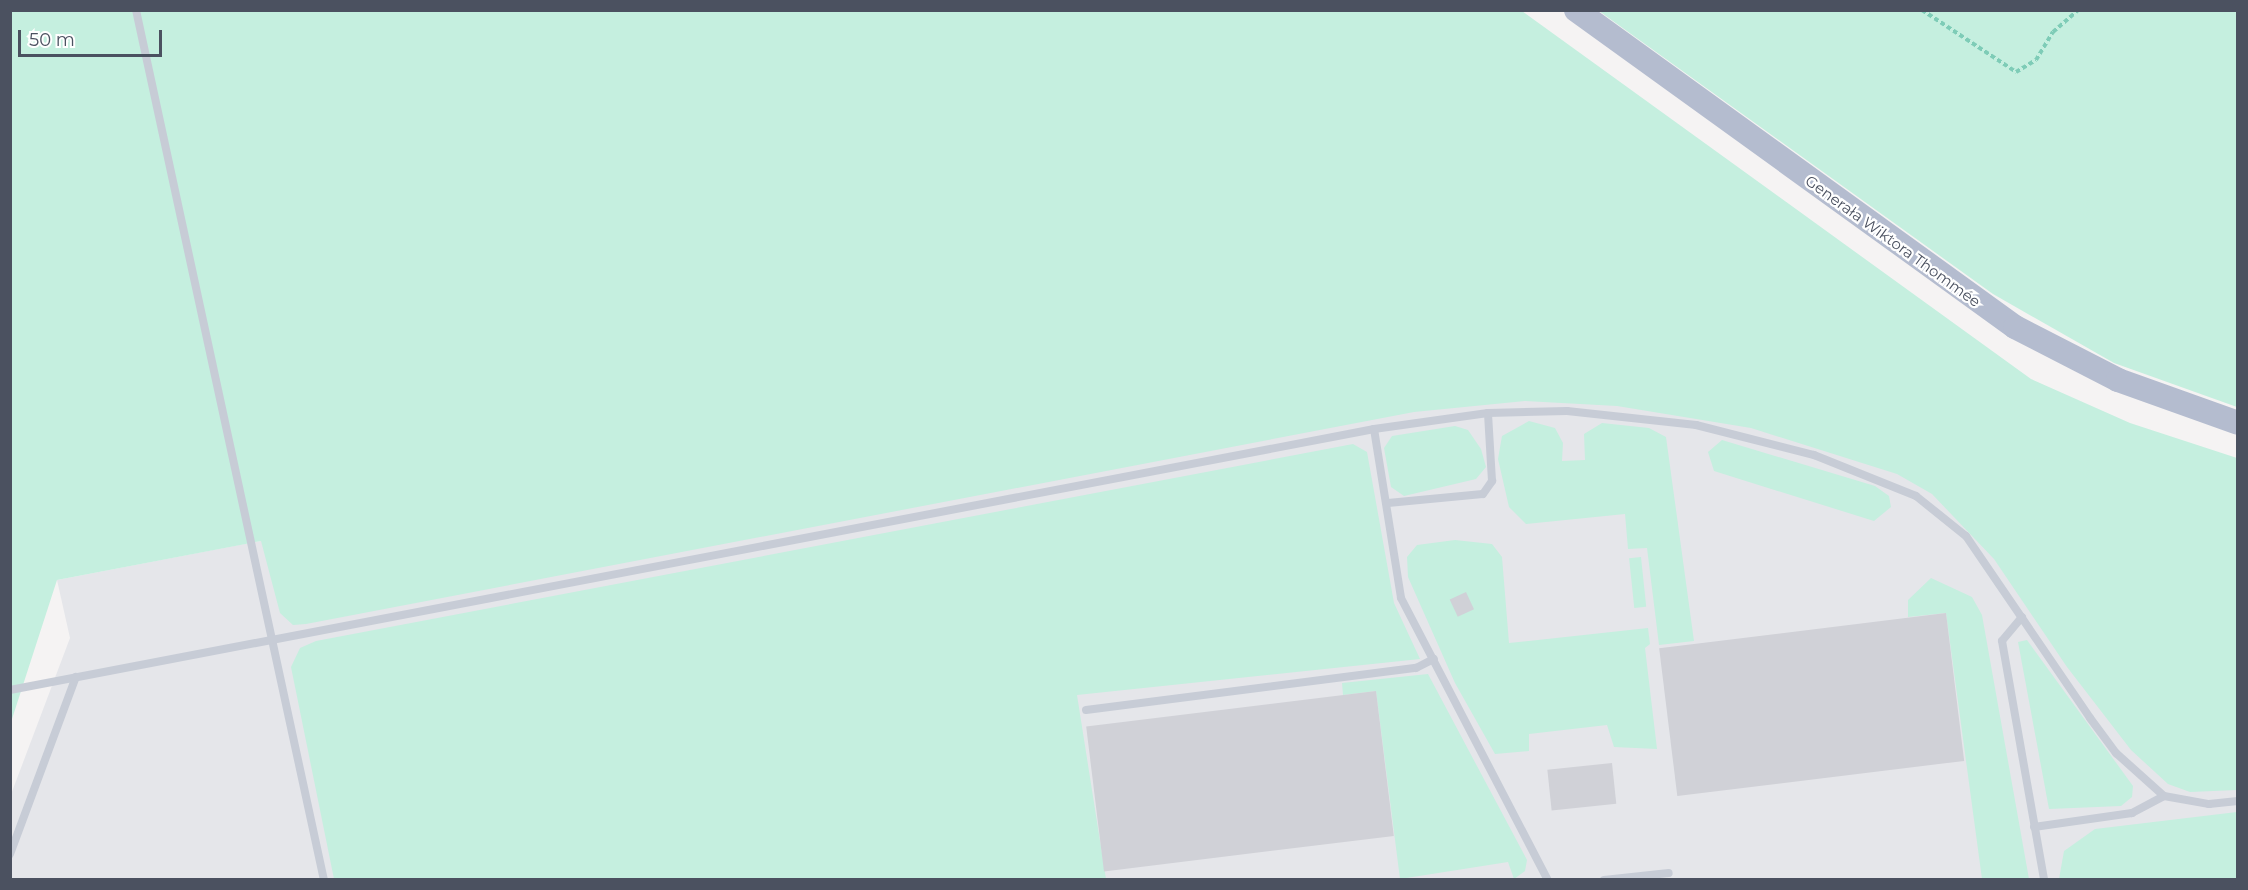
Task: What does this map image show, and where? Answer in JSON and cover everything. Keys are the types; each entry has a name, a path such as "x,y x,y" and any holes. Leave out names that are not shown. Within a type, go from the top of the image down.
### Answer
{"main road":[{"name":"Generała Wiktora Thommée","path":"1575,10 2015,327 2118,380 2238,423"}],"lane":[{"path":"136,10 324,879"},
{"path":"10,690 1374,429 1488,413 1567,411 1696,425 1814,455 1886,481 1944,515 1966,536 2116,753 2164,796 2209,804 2238,801"},
{"path":"1388,503 1483,494 1492,481 1488,413"},
{"path":"1374,429 1388,503 1401,598 1548,879"},
{"path":"2022,617 2002,641 2044,879"},
{"path":"1086,710 1416,668 1434,660"},
{"path":"10,854 76,677"},
{"path":"2034,827 2132,813 2164,796"},
{"path":"1604,879 1669,873"}],"path":[{"path":"1922,10 1958,29 2016,72 2036,60 2053,32 2078,10"}],"shaded area":[{"path":"1590,349 1992,479 2237,743 2238,879 11,880 10,797 70,638 57,580 344,525"}],"green space":[{"path":"10,11 1522,11 2031,379 2130,423 2237,458 2237,790 2190,792 2168,784 2131,750 2067,667 1994,559 1932,494 1897,474 1751,428 1617,406 1525,401 1414,412 306,624 293,625 280,613 261,541 57,580 11,722"},
{"path":"1599,11 2237,11 2237,407 2114,363 1993,294"},
{"path":"1529,421 1555,428 1563,443 1562,461 1585,460 1584,434 1602,423 1649,428 1666,437 1694,641 1659,645 1647,548 1628,549 1625,514 1526,524 1509,507 1498,459 1502,436"},
{"path":"1455,426 1468,430 1481,449 1486,467 1476,479 1404,496 1391,487 1384,448 1392,436"},
{"path":"1722,440 1875,486 1889,496 1891,507 1874,521 1714,471 1708,452"},
{"path":"1353,444 1367,452 1394,603 1420,659 1077,695 1106,879 334,879 291,667 300,648 316,641"},
{"path":"1455,540 1492,544 1502,557 1509,643 1648,628 1650,644 1645,648 1657,749 1614,747 1607,725 1529,734 1529,751 1495,754 1455,683 1408,577 1407,557 1417,545"},
{"path":"1641,557 1646,607 1634,608 1629,558"},
{"path":"1931,578 1972,597 1982,615 2029,879 1982,879 1946,613 1908,617 1908,600"},
{"path":"2027,640 2133,786 2132,797 2121,806 2049,809 2018,642"},
{"path":"1428,674 1527,860 1525,871 1514,879 1508,862 1400,879 1376,691 1343,695 1342,683"},
{"path":"2237,812 2237,879 2059,879 2064,851 2095,829"}],"building":[{"path":"1466,592 1474,609 1458,617 1450,600"},
{"path":"1946,613 1964,761 1677,796 1659,648"},
{"path":"1376,691 1394,836 1104,871 1086,727"},
{"path":"1612,763 1616,804 1552,811 1547,770"}]}
